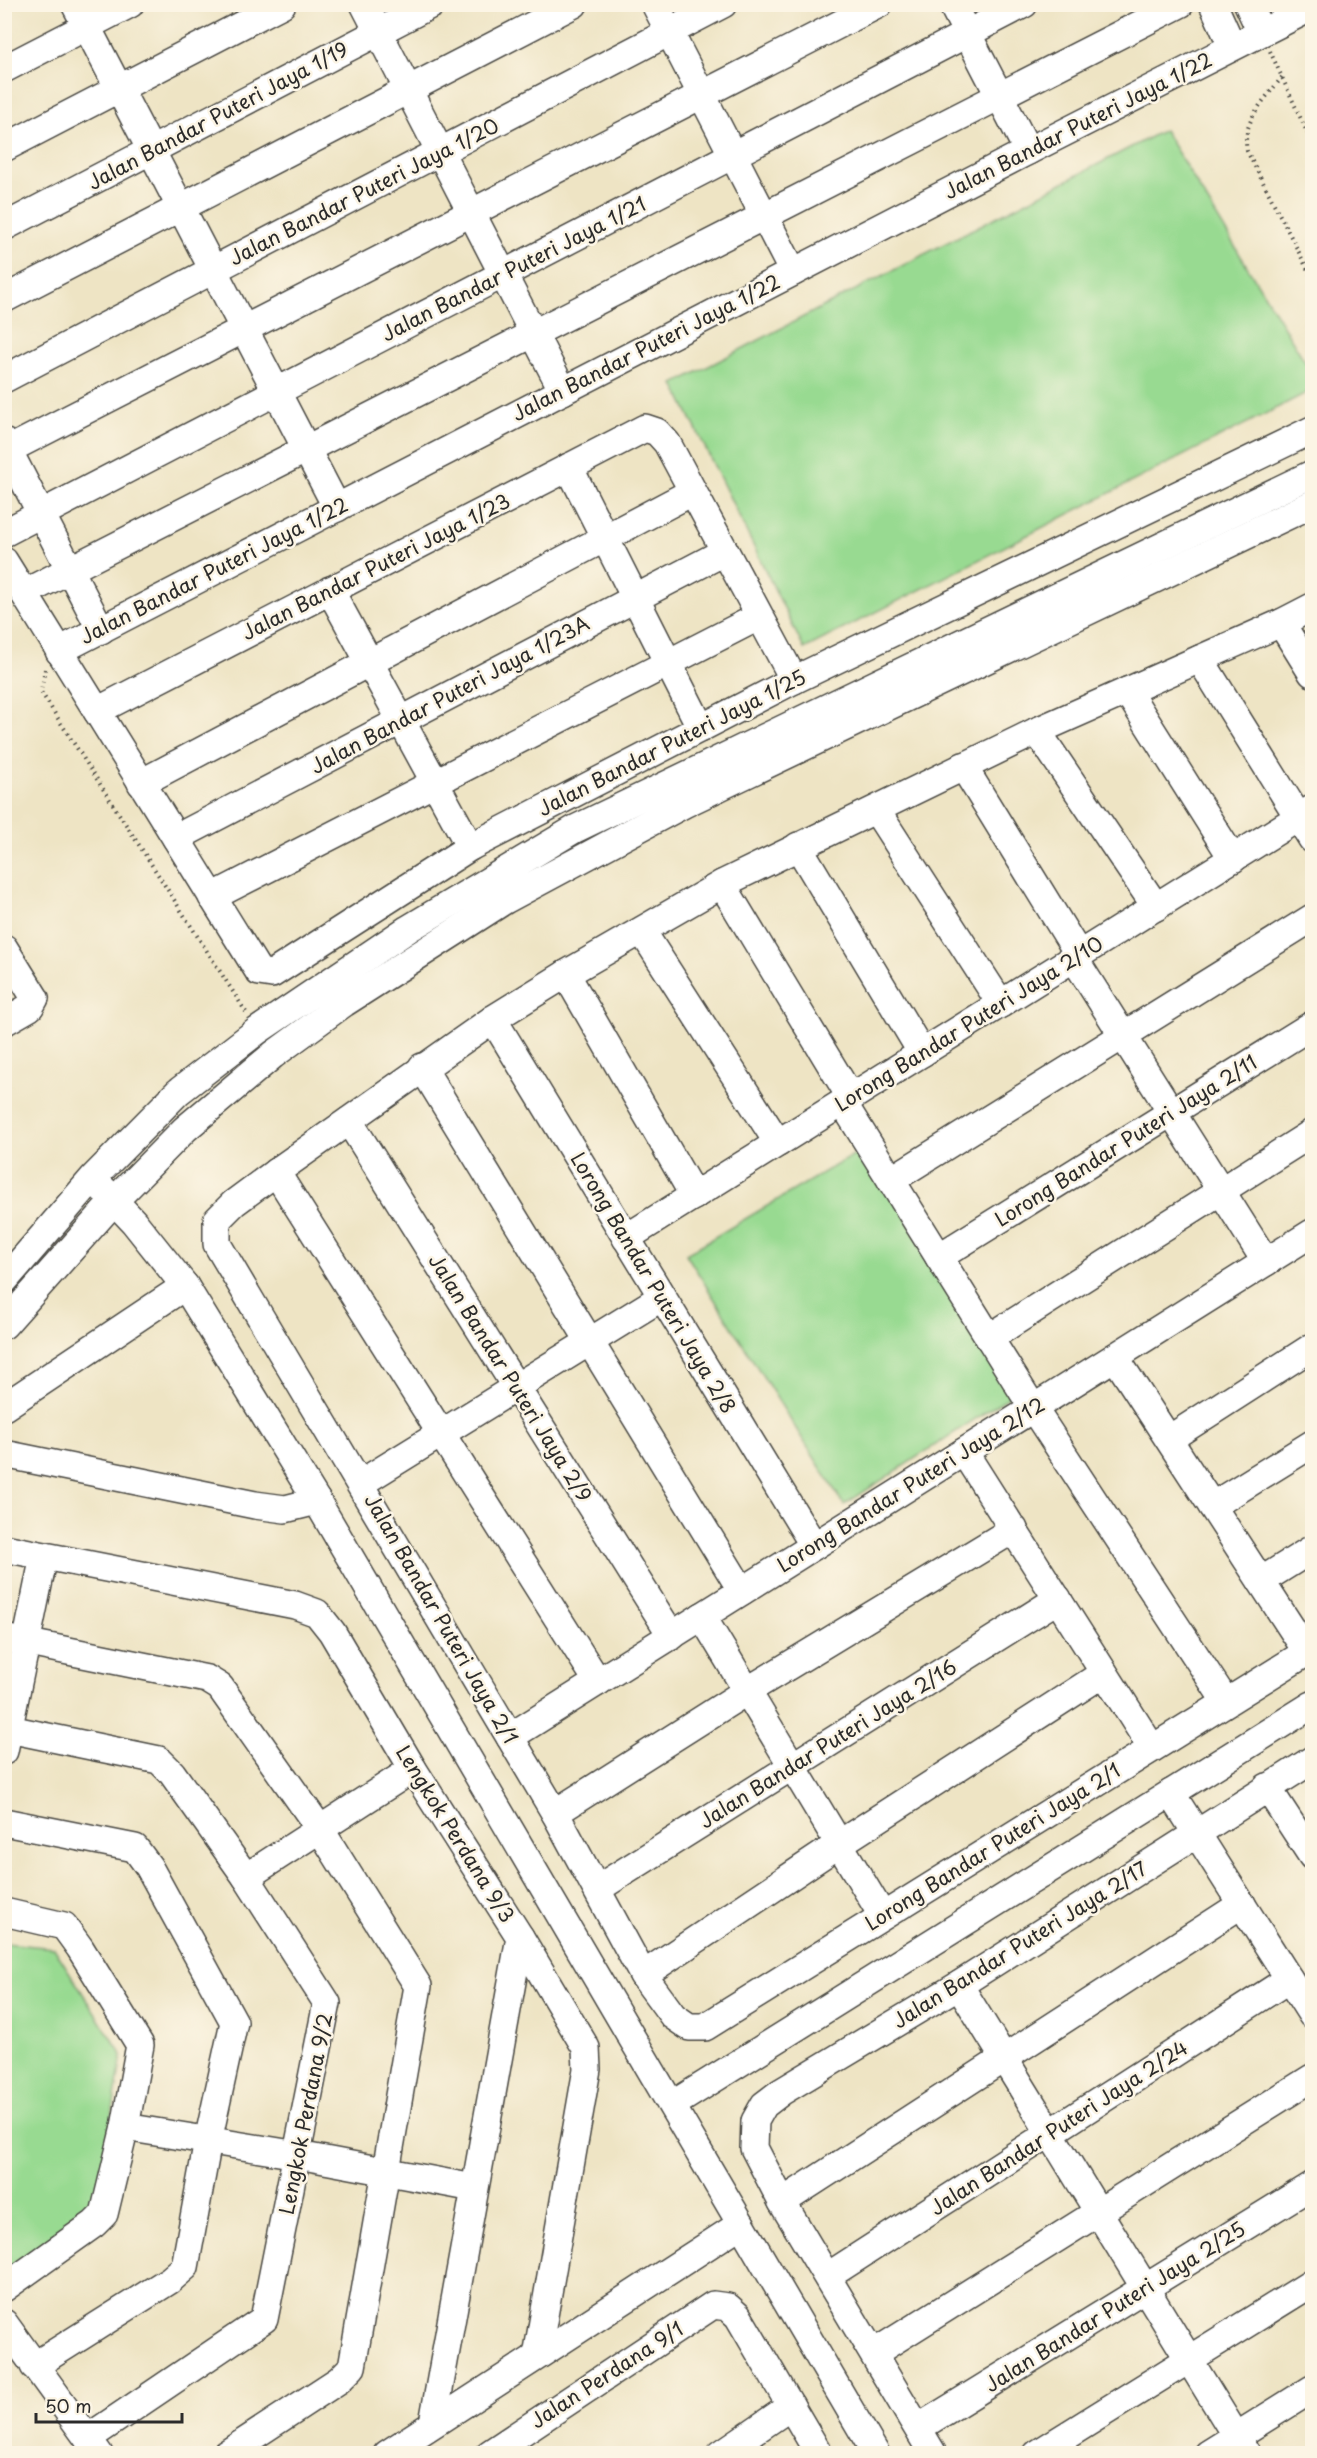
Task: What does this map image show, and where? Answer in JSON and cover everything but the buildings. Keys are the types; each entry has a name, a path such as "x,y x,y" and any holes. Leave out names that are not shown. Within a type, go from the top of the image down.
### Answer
{"street":[{"path":"4,69 81,16 130,4"},
{"path":"4,148 282,4"},
{"path":"364,4 563,391"},
{"name":"Jalan Bandar Puteri Jaya 1/19","path":"4,227 432,4"},
{"path":"4,299 574,4"},
{"path":"656,4 793,272"},
{"name":"Jalan Bandar Puteri Jaya 1/20","path":"4,379 723,4"},
{"path":"101,630 6,448 244,330 879,4"},
{"path":"952,4 1028,151"},
{"name":"Jalan Bandar Puteri Jaya 1/21","path":"4,533 1024,4"},
{"path":"24,594 1180,4"},
{"path":"1213,4 1232,46"},
{"path":"1248,4 1261,32"},
{"name":"Jalan Bandar Puteri Jaya 1/22","path":"59,651 1232,46 1312,7"},
{"path":"81,16 337,508"},
{"name":"Jalan Bandar Puteri Jaya 1/23","path":"97,711 645,428 657,432 667,443 692,492"},
{"name":"Jalan Bandar Puteri Jaya 1/25","path":"212,897 259,972 272,974 470,847 794,680 1312,430"},
{"path":"569,467 701,728"},
{"path":"4,1325 114,1201 185,1129 273,1055 344,1003 505,900 684,804 1049,615 1312,474"},
{"path":"141,783 692,492 794,680"},
{"path":"4,1281 93,1179 178,1092 257,1030 408,929 575,829 1049,615 1312,504"},
{"name":"Jalan Bandar Puteri Jaya 1/23A","path":"176,838 724,552"},
{"path":"4,561 212,897 758,617"},
{"path":"1028,567 1049,615"},
{"path":"330,590 470,847"},
{"path":"598,1682 276,1172 493,1019 722,884 1037,731 1281,623 1312,607"},
{"path":"1281,623 1312,673"},
{"path":"1200,659 1308,822"},
{"path":"1127,691 1233,859"},
{"path":"1037,731 1156,907"},
{"path":"963,766 1123,1036 1266,1262"},
{"path":"876,810 1001,1004"},
{"name":"Lorong Bandar Puteri Jaya 2/10","path":"626,1238 1233,859 1308,822"},
{"path":"798,846 922,1053"},
{"path":"722,884 891,1180 1033,1408 1226,1702"},
{"path":"891,1180 1312,918"},
{"path":"642,931 778,1143"},
{"path":"4,948 35,998 30,1006 4,1022"},
{"path":"566,974 694,1196"},
{"name":"Lorong Bandar Puteri Jaya 2/8","path":"493,1019 814,1546"},
{"name":"Lorong Bandar Puteri Jaya 2/11","path":"939,1257 1312,1025"},
{"path":"422,1067 742,1591"},
{"name":"Jalan Bandar Puteri Jaya 2/9","path":"349,1121 672,1636"},
{"path":"989,1338 1312,1133"},
{"name":"Jalan Bandar Puteri Jaya 2/1","path":"276,1172 234,1203 217,1220 217,1244 555,1813 643,1975 673,2016"},
{"path":"93,1179 185,1286 317,1501 876,2454"},
{"name":"Lorong Bandar Puteri Jaya 2/12","path":"510,1737 1312,1233"},
{"path":"4,1407 185,1286"},
{"path":"361,1484 662,1297"},
{"path":"1169,1439 1312,1347"},
{"path":"1115,1357 1261,1581 1310,1650"},
{"path":"1212,1506 1312,1444"},
{"path":"964,1452 1152,1748"},
{"path":"4,1454 255,1505 285,1509 317,1501"},
{"path":"555,1813 747,1691 1014,1529"},
{"name":"Lengkok Perdana 9/3","path":"4,1548 295,1605 317,1613 332,1632 413,1769 520,1937 433,2423"},
{"path":"1261,1581 1312,1549"},
{"path":"6,1736 16,1640 44,1556"},
{"name":"Jalan Bandar Puteri Jaya 2/16","path":"597,1889 1058,1599"},
{"path":"702,1616 882,1915"},
{"path":"16,1640 207,1679 220,1687 320,1829 418,1986 352,2367 339,2380 226,2454"},
{"name":"Lorong Bandar Puteri Jaya 2/1","path":"673,2016 689,2027 705,2027 1310,1650"},
{"path":"643,1975 839,1844 1104,1673"},
{"path":"672,2105 1312,1706"},
{"name":"Lengkok Perdana 9/2","path":"4,2323 93,2446 264,2319 327,2003 246,1878 172,1773 159,1760 6,1736"},
{"name":"Jalan Bandar Puteri Jaya 2/17","path":"782,2202 754,2148 755,2121 764,2105 781,2092 959,1985 1312,1760"},
{"path":"246,1878 413,1769"},
{"path":"1267,1787 1312,1856"},
{"path":"1171,1794 1312,2015"},
{"path":"4,1822 135,1848 149,1867 234,2022 208,2140 185,2267 170,2280 34,2366"},
{"path":"933,2454 782,2202 1242,1904"},
{"path":"4,1912 64,1926 140,2045 125,2127 104,2214 94,2224 4,2288"},
{"path":"520,1937 586,2048 587,2069 537,2356"},
{"name":"Jalan Bandar Puteri Jaya 2/24","path":"828,2276 1289,1979"},
{"path":"959,1985 1241,2445"},
{"path":"874,2353 1312,2078"},
{"path":"125,2127 298,2155 474,2188"},
{"name":"Jalan Bandar Puteri Jaya 2/25","path":"918,2428 1312,2185"},
{"path":"387,2454 741,2224"},
{"path":"1037,2454 1312,2283"},
{"name":"Jalan Perdana 9/1","path":"489,2454 713,2305 728,2307 738,2316 791,2406"},
{"path":"1208,2454 1241,2445 1312,2389"},
{"path":"721,2454 791,2406 819,2454"}],"path":[{"path":"1261,32 1312,143"},
{"path":"1282,77 1248,124 1244,138 1247,151 1312,278"},
{"path":"41,692 257,1030"}],"green space":[{"path":"1164,130 1312,373 1312,390 804,649 674,384"},
{"path":"865,1148 1012,1395 844,1505 686,1254"},
{"path":"5,1943 54,1948 122,2055 98,2201 5,2275"}]}
